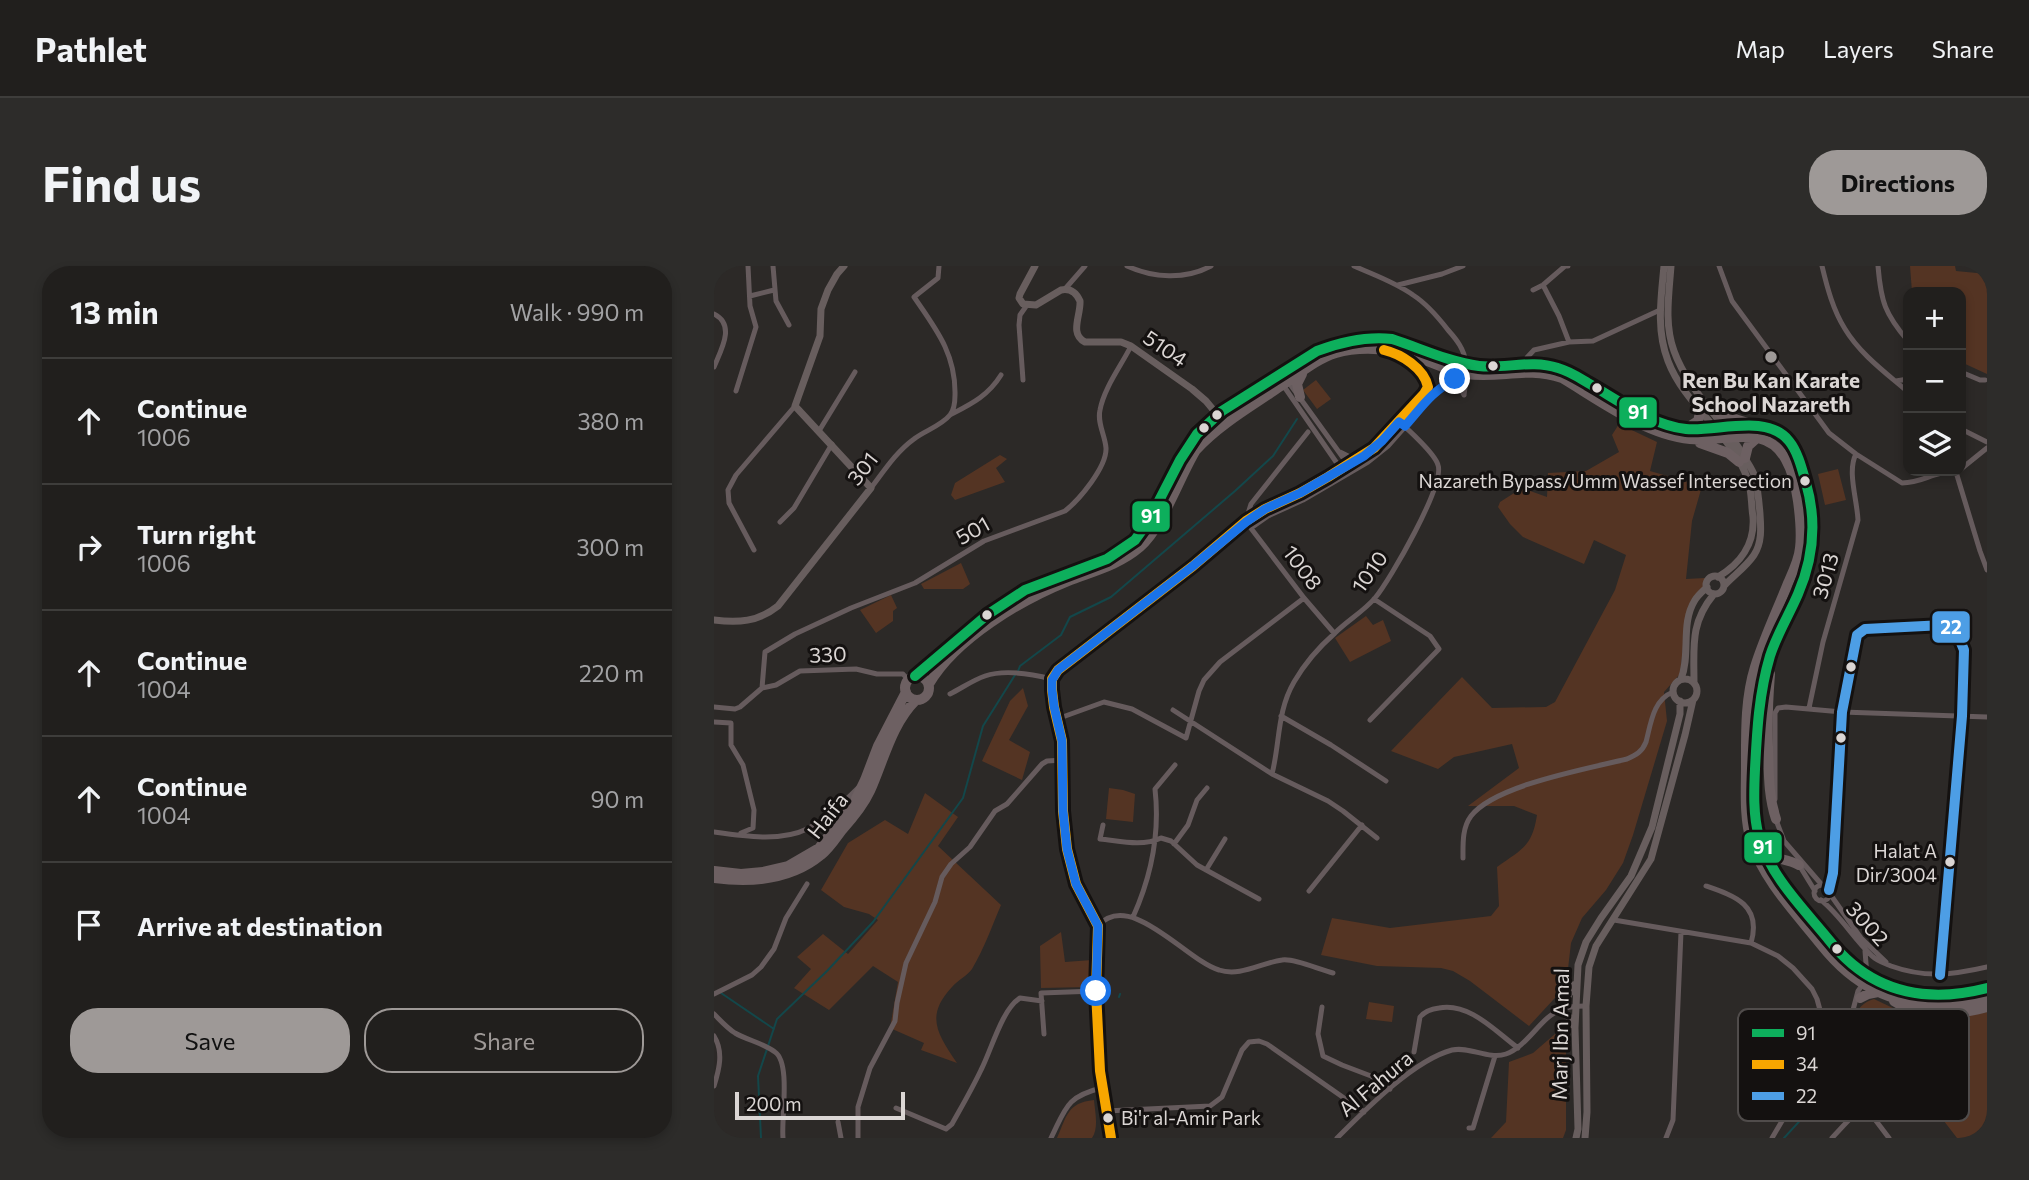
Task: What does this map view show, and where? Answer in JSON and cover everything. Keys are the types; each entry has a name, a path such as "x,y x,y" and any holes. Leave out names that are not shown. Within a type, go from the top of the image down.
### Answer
{"highway":[{"path":"1463,366 1381,349 1336,353 1303,372 1284,380 1220,413 1188,445 1148,522 1135,540 1107,559 1025,590 987,615 911,678 905,692 916,700 927,695 929,684 942,665 991,623 1028,599 1126,558 1142,545 1156,527 1195,450 1284,380 1317,351 1334,345 1367,338 1392,339 1422,349 1485,375 1519,368 1539,372 1562,378 1648,426 1679,432 1701,440 1759,426"},
{"path":"1300,397 1297,384 1303,372"},
{"path":"1679,432 1698,421 1700,412 1696,404"},
{"path":"1708,407 1733,419 1776,429 1787,438 1794,449 1814,515 1808,570 1771,654 1761,687 1754,788 1756,822 1766,855 1784,884 1838,952 1871,983 1906,1009"},
{"path":"1679,432 1742,460 1748,446 1758,437"},
{"path":"1724,434 1758,437 1779,448 1793,475 1801,522 1796,565 1758,657 1750,689 1747,721 1747,826 1757,857 1778,891 1834,961 1911,1003 1938,1006 1987,998"},
{"path":"1771,654 1766,723 1768,783 1776,819"},
{"path":"911,678 923,677 929,684"},
{"name":"Haifa","path":"714,871 741,874 763,872 788,866 818,848 865,780 878,746 905,692"},
{"name":"Haifa","path":"714,878 764,880 789,873 822,854 856,814 870,792 890,740 901,718 916,700"},
{"path":"1751,840 1760,852 1798,865"},
{"path":"1784,884 1784,874 1789,864 1798,865"},
{"path":"1871,983 1926,995 1951,995 1987,988"},
{"path":"1857,1002 1868,994 1871,983"},
{"path":"1969,1011 1987,1007"}],"street":[{"path":"736,391 756,327 748,266"},
{"path":"773,266 776,301 789,325"},
{"path":"754,551 729,503 728,490 736,475 795,406 820,336 821,309 828,290 844,266"},
{"path":"939,266 938,278 914,298 939,333 951,360 955,374 955,394 950,415"},
{"path":"1035,266 1019,298 1027,305 1036,305 1065,289 1085,266"},
{"path":"1127,266 1160,276 1192,274 1211,266"},
{"path":"1354,266 1397,285 1433,311 1462,348 1464,395 1460,388 1450,382"},
{"path":"1397,285 1463,266"},
{"path":"1532,290 1543,285 1566,266"},
{"path":"1664,266 1660,310 1662,338 1668,362 1679,384 1724,434"},
{"path":"1671,266 1668,303 1670,340 1681,367 1724,434"},
{"path":"1719,266 1731,301 1829,433 1902,483 1914,483 1931,476"},
{"path":"1822,266 1827,287 1846,331 1860,348 1903,387"},
{"path":"1878,266 1884,305 1903,335"},
{"path":"1543,285 1569,342"},
{"name":"5104","path":"1065,289 1075,293 1080,301 1076,327 1080,340 1121,342 1131,346 1206,401 1227,423"},
{"path":"750,296 774,290"},
{"path":"1023,380 1019,325 1020,315 1027,305"},
{"path":"1519,368 1534,350 1569,342 1593,341 1660,310"},
{"path":"714,314 723,321 726,329 725,341 714,367"},
{"name":"501","path":"762,688 765,652 851,608 915,583 984,541 1065,511 1074,505 1104,460 1105,444 1099,412 1131,346"},
{"path":"1462,348 1463,366"},
{"path":"1111,1138 1101,1088 1096,991 1098,926 1076,884 1069,860 1063,811 1062,741 1054,706 1052,680 1058,670 1246,522 1364,456 1382,441 1428,387 1422,374 1409,361 1381,349"},
{"path":"1251,528 1268,516 1346,476 1379,454 1434,393 1450,382 1463,366"},
{"path":"819,430 855,372"},
{"name":"301","path":"714,620 752,620 763,617 778,606 896,456 912,441 950,415 978,401 1001,375"},
{"path":"1966,375 1985,380"},
{"path":"1284,380 1300,397 1352,472"},
{"path":"1284,380 1346,476"},
{"path":"1896,381 1903,380"},
{"path":"795,406 871,488"},
{"name":"1010","path":"1272,774 1281,716 1294,682 1314,654 1334,633 1374,599 1395,567 1434,493 1439,470 1437,462 1399,422"},
{"path":"1246,522 1251,504 1307,432"},
{"path":"1966,432 1987,442"},
{"name":"Marj Ibn Amal","path":"1585,1138 1586,1006 1589,967 1595,946 1651,859 1697,692 1694,683 1697,620 1714,594 1721,591 1754,554 1759,544 1761,526 1755,476 1724,434"},
{"path":"780,522 794,508 832,444"},
{"path":"1966,465 1987,448"},
{"path":"1338,452 1350,457 1364,456"},
{"name":"3013","path":"1809,708 1823,642 1857,520 1857,501 1851,472 1856,454"},
{"path":"1332,474 1333,457"},
{"name":"Marj Ibn Amal","path":"1674,692 1676,683 1682,680 1685,670 1688,617 1695,600 1707,587 1709,578 1718,577 1738,561 1750,545 1753,522 1750,487 1742,460"},
{"path":"1959,476 1987,570"},
{"name":"1008","path":"1246,522 1334,633"},
{"path":"1718,577 1724,586"},
{"path":"1707,587 1714,594"},
{"path":"1057,719 1104,702 1132,709 1186,738 1204,680 1220,662 1304,598"},
{"path":"1370,720 1439,649 1430,636 1374,599"},
{"path":"1821,900 1825,900 1826,889 1833,873 1842,712 1857,635 1865,629 1944,625 1951,627 1957,633 1964,650 1962,716 1940,975"},
{"name":"330","path":"714,707 740,707 762,688 776,685 800,671 856,669 877,674 903,674 911,678"},
{"path":"950,694 993,673 1025,674 1052,680"},
{"path":"1682,680 1687,679 1694,683"},
{"path":"1463,858 1463,835 1469,818 1480,806 1511,789 1627,760 1644,748 1656,705 1667,694 1674,692 1676,698 1687,703 1693,700"},
{"name":"Marj Ibn Amal","path":"1576,1138 1575,1006 1578,965 1586,942 1632,876 1652,827 1680,714 1680,701"},
{"path":"1776,819 1778,708 1987,717"},
{"path":"1173,710 1272,774 1328,801 1377,838"},
{"path":"1281,716 1386,781"},
{"path":"714,722 731,723 731,745 743,765 754,810 755,826 738,834"},
{"path":"858,1138 858,1107 870,1068 895,1021 906,963 935,902 942,877 951,864 970,847 995,811 1007,804 1042,764 1063,760"},
{"path":"1133,917 1145,890 1154,841 1158,815 1155,789 1175,765"},
{"path":"1174,844 1188,825 1196,800 1207,788"},
{"path":"714,832 763,836 796,833 848,803"},
{"name":"3002","path":"1776,819 1784,841 1826,889 1861,938 1891,966"},
{"path":"1103,825 1100,839 1139,843 1161,838 1174,844 1197,865 1259,899"},
{"path":"1309,891 1362,825"},
{"path":"1206,870 1225,839"},
{"path":"1798,865 1815,891 1817,887 1826,889"},
{"path":"714,994 752,975 761,967 774,949 786,918 807,884"},
{"path":"1706,886 1733,895 1745,904 1755,930 1751,943"},
{"name":"3002","path":"1815,891 1816,898 1835,912 1875,960 1922,975 1963,973 1987,967"},
{"path":"1098,926 1105,918 1133,917 1148,923 1218,970 1234,972 1284,959 1333,973"},
{"path":"1614,919 1751,943 1777,956 1793,968 1812,989 1818,1009"},
{"path":"1666,1138 1673,1120 1681,932"},
{"path":"1854,1009 1871,983 1864,948"},
{"path":"1987,960 1987,967"},
{"path":"1558,1010 1576,981"},
{"path":"1857,1002 1858,991 1871,983"},
{"path":"1044,1034 1041,992 1096,991"},
{"path":"896,1108 946,1129 952,1124 982,1069 1013,1004 1020,998 1042,1000"},
{"path":"1414,1052 1420,1017 1430,1010 1447,1006 1463,1009 1518,1048"},
{"path":"1558,1010 1586,1006"},
{"path":"1322,1007 1318,1034 1323,1056 1371,1076 1390,1089"},
{"path":"1558,1010 1572,1019 1575,1028"},
{"name":"Al Fahura","path":"1337,1138 1390,1089 1439,1054 1456,1049 1495,1056 1506,1054 1518,1048 1558,1010"},
{"path":"714,1014 734,1033 773,1050 780,1057 784,1100 783,1138"},
{"path":"714,1036 718,1074 714,1086"},
{"path":"1106,1111 1210,1106 1222,1097 1242,1050 1249,1042 1259,1041 1268,1044 1364,1112"},
{"path":"1469,1128 1474,1128 1495,1056"},
{"path":"1051,1138 1067,1106 1075,1097 1101,1088"},
{"path":"1772,1138 1782,1121"},
{"path":"1834,1138 1849,1121"},
{"path":"1876,1121 1889,1138"},
{"path":"838,1122 841,1138"},
{"path":"1587,1127 1591,1138"}],"shaded area":[{"path":"1910,266 1955,266 1956,271 1987,274 1987,374 1966,364 1966,287 1912,287"},
{"path":"1316,380 1331,399 1317,409 1303,390"},
{"path":"1619,424 1657,442 1650,471 1702,486 1692,521 1686,579 1705,578 1705,587 1687,613 1680,674 1664,692 1667,721 1633,835 1623,863 1606,890 1582,918 1571,943 1566,986 1529,1026 1453,971 1441,968 1377,966 1321,955 1332,918 1390,928 1491,916 1499,906 1497,867 1529,841 1537,815 1514,806 1468,806 1519,768 1512,744 1454,757 1438,769 1391,751 1462,677 1492,708 1546,707 1555,702 1615,590 1626,555 1594,540 1584,564 1523,537 1498,507 1500,502 1522,488 1547,497 1548,473 1586,471 1619,452 1612,435"},
{"path":"1000,455 1007,459 996,468 1005,482 955,500 951,495 955,483"},
{"path":"1838,469 1846,500 1825,505 1818,474"},
{"path":"961,563 970,584 963,589 924,589 921,584"},
{"path":"891,595 897,608 893,611 893,621 876,633 860,610"},
{"path":"1366,616 1373,625 1383,620 1391,641 1350,662 1335,638"},
{"path":"1023,688 1028,706 1009,740 1030,752 1022,780 982,761 1010,701"},
{"path":"1109,788 1135,794 1133,822 1106,819"},
{"path":"925,793 958,817 938,846 1001,905 972,969 944,997 936,1016 944,1043 957,1063 921,1050 924,1043 890,1028 898,982 873,966 829,1010 794,988 811,969 797,957 823,934 848,954 878,920 869,914 844,907 821,890 848,843 885,820 908,834"},
{"path":"1061,932 1065,962 1092,960 1090,987 1041,988 1040,946"},
{"path":"1874,999 1895,1009 1859,1009"},
{"path":"1369,1002 1394,1006 1392,1022 1366,1019"},
{"path":"1987,1012 1987,1138 1957,1138 1944,1121 1969,1121 1969,1016"},
{"path":"1555,1034 1564,1038 1566,1049 1566,1130 1563,1138 1491,1138 1506,1122 1509,1062 1533,1053"},
{"path":"1094,1100 1096,1125 1092,1138 1057,1138 1069,1112 1078,1104"}],"waterway":[{"path":"1018,671 1020,666 1061,635 1070,617 1111,597 1235,491 1273,456 1297,419"},
{"path":"761,1138 758,1076 777,1019 873,922 963,798 983,726 1015,675"},
{"path":"721,993 774,1029"},
{"path":"1784,1138 1799,1121"}],"transit line":[{"name":"91","path":"915,676 987,615 1025,590 1107,559 1135,540 1148,522 1180,460 1197,434 1222,411 1317,351 1335,345 1354,340 1382,338 1479,366 1548,365 1570,372 1635,411 1673,427 1768,428 1789,441 1797,455 1809,497 1813,525 1808,566 1773,648 1761,698 1754,803 1757,829 1764,852 1799,904 1845,958 1862,972 1881,982 1921,994 1942,995 1987,988"},
{"name":"34","path":"1111,1138 1100,1071 1096,991 1098,926 1076,884 1067,849 1063,811 1062,741 1054,707 1052,679 1058,670 1193,566 1246,521 1300,493 1374,448 1428,387 1417,368 1384,350"},
{"name":"22","path":"1829,890 1833,873 1842,712 1857,635 1865,629 1944,625 1951,627 1957,633 1964,650 1962,716 1940,975"}],"place":[{"name":"Ren Bu Kan Karate School Nazareth","path":"1771,357"},
{"name":"Nazareth Bypass/Umm Wassef Intersection","path":"1805,481"},
{"name":"Halat A Dir/3004","path":"1950,862"},
{"name":"Bi'r al-Amir Park","path":"1108,1118"}],"route":[{"path":"1096,991 1098,926 1076,884 1069,860 1063,811 1062,741 1054,706 1052,680 1058,670 1246,522 1364,456 1399,422 1405,426 1440,387 1455,379"}]}
